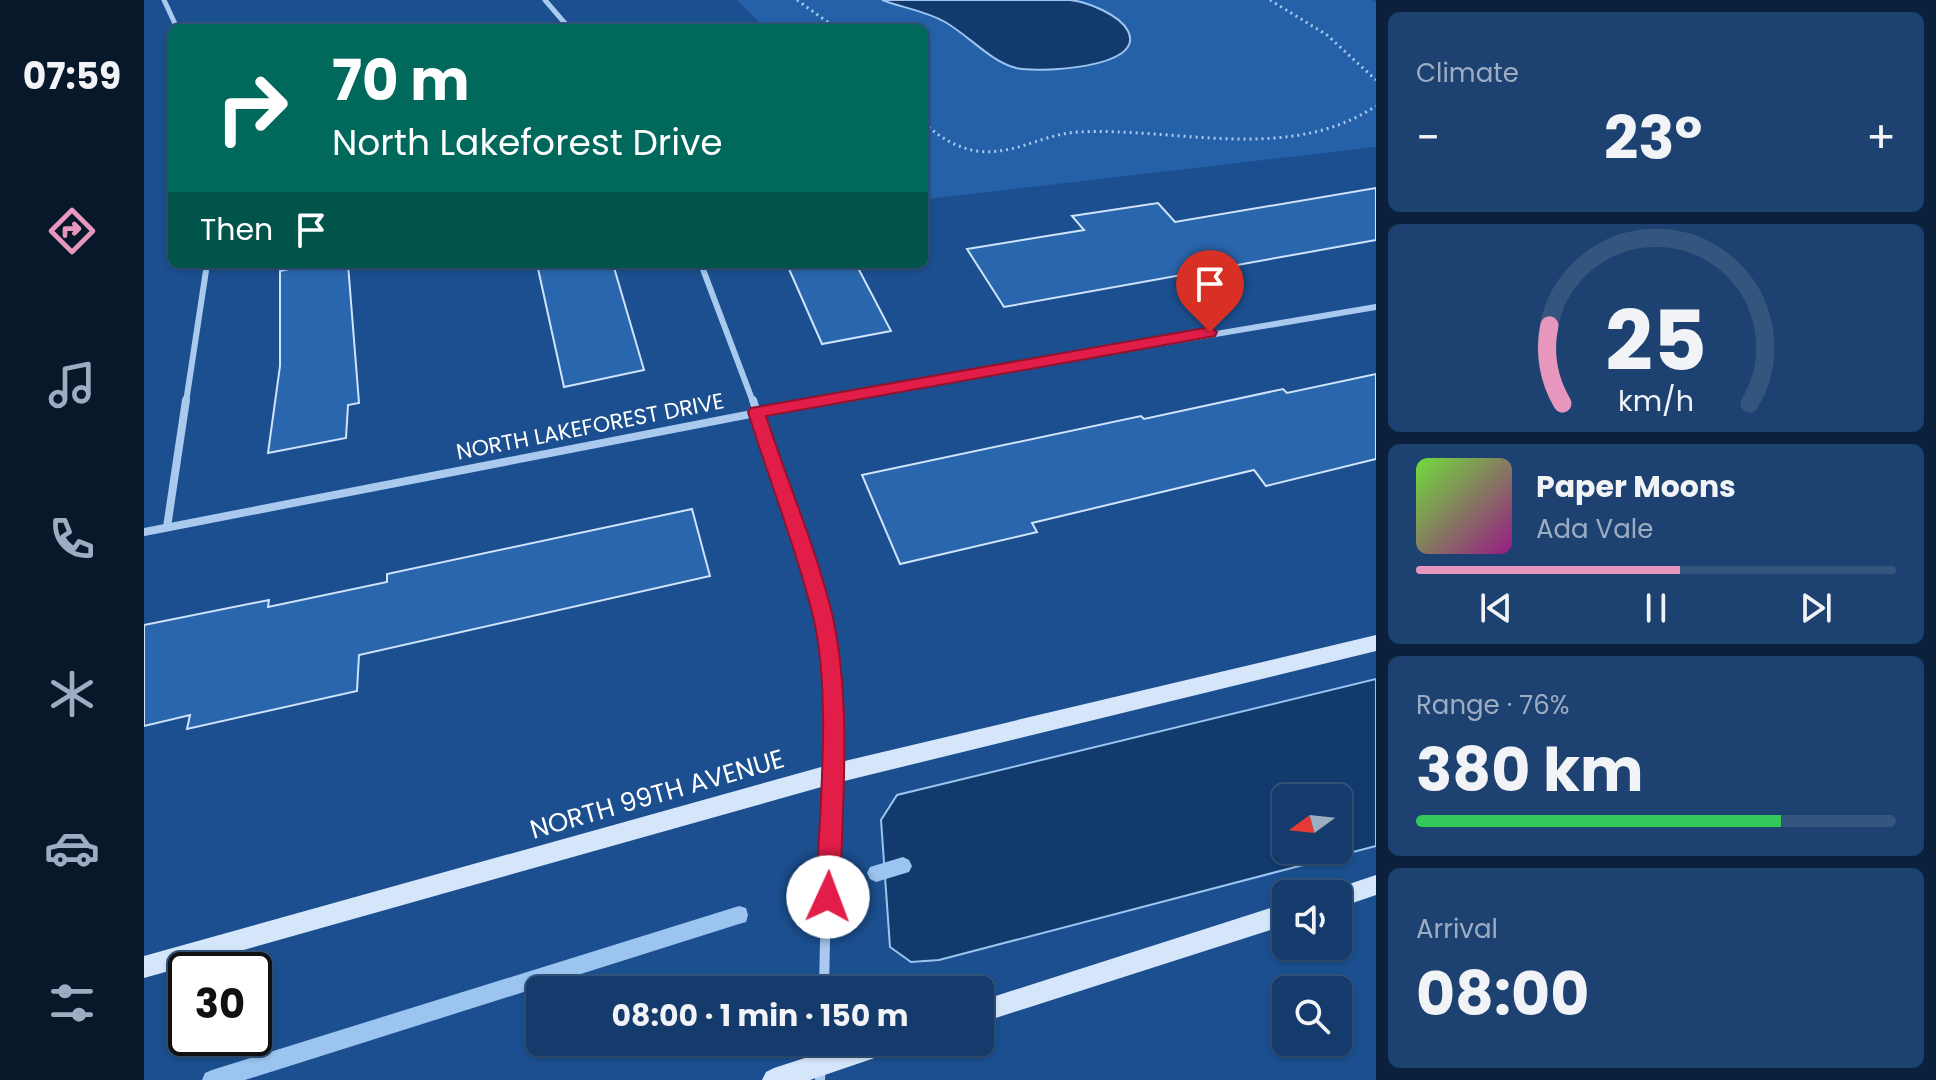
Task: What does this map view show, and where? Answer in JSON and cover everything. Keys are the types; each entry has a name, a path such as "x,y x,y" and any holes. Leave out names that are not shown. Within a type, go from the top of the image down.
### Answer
{"main road":[{"name":"NORTH 99TH AVENUE","path":"144,967 832,774 1376,643"},
{"path":"1352,893 1376,885"},
{"path":"994,1008 1272,918"},
{"path":"774,1080 844,1056"}],"street":[{"path":"164,0 175,24"},
{"path":"545,0 566,24"},
{"path":"167,527 206,268"},
{"path":"702,268 756,412 823,617 830,661 832,774 825,976"},
{"name":"NORTH LAKEFOREST DRIVE","path":"144,532 756,412 1239,327 1376,307"}],"path":[{"path":"797,0 830,24"},
{"path":"1270,0 1313,26 1357,59 1376,80"},
{"path":"928,126 960,147 996,153 1038,139 1078,132 1190,139 1278,137 1339,126 1358,119 1376,106"}],"shaded area":[{"path":"737,0 1372,0 1376,2 1376,147 928,199 928,24 761,24"},
{"path":"882,0 1077,1 1103,10 1118,20 1128,31 1129,44 1121,54 1086,66 1044,70 1016,68 997,60 938,18"},
{"path":"1376,679 1376,846 1352,852 1352,784 1272,784 1272,864 1307,864 939,960 911,962 890,947 881,820 897,795"}],"building":[{"path":"1376,188 1376,240 1004,307 967,249 1084,230 1072,216 1158,203 1175,222"},
{"path":"348,268 359,403 348,405 346,438 268,453 280,366 280,271"},
{"path":"538,268 614,268 644,370 564,387"},
{"path":"858,268 891,331 822,344 789,269"},
{"path":"1376,374 1376,459 1266,486 1254,470 1032,523 1037,532 900,564 862,475 1141,416 1144,419 1283,389 1287,393"},
{"path":"692,509 710,576 359,655 357,691 187,729 190,715 144,726 144,625 269,600 268,607 387,582 387,574"}],"waterway":[{"path":"876,873 903,866"},
{"path":"212,1080 739,915"}],"route":[{"path":"828,897 832,774 830,661 823,617 756,412 1210,332"}]}
